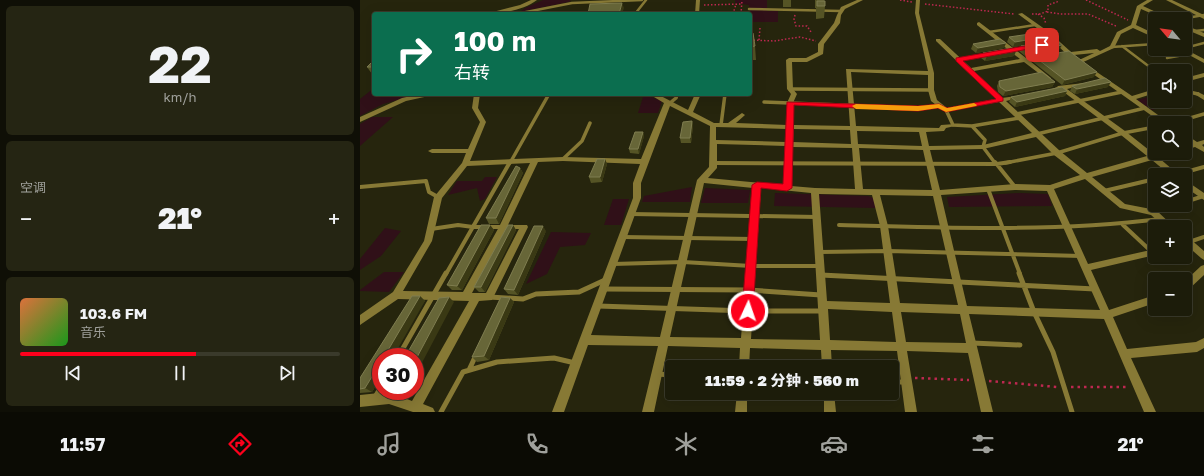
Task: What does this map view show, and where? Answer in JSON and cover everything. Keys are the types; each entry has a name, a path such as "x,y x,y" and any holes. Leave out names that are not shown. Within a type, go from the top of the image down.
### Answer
{"street":[{"path":"513,12 535,0"},
{"path":"787,188 790,103 794,94 790,89 789,60 807,60 821,53 822,42 837,23 843,8 861,0"},
{"path":"1079,62 1112,47 1119,33 1134,25 1139,6 1151,0"},
{"path":"1168,0 1203,16"},
{"path":"697,12 698,1"},
{"path":"918,2 917,12 931,73 931,90 934,101 939,106 946,110 1031,94"},
{"path":"496,12 522,6"},
{"path":"1139,6 1152,12"},
{"path":"1020,14 1058,42 1079,62 1156,116"},
{"path":"979,24 1061,88 1123,133 1148,154"},
{"path":"1134,25 1148,32"},
{"path":"1192,30 1204,35"},
{"path":"938,40 1037,134 1104,191 1123,206 1148,211"},
{"path":"1061,54 1103,50"},
{"path":"969,70 1054,55"},
{"path":"1192,55 1204,61"},
{"path":"859,192 848,70 931,73"},
{"path":"1192,78 1204,75"},
{"path":"1096,80 1103,79"},
{"path":"1046,91 1089,82"},
{"path":"1131,98 1148,94"},
{"path":"360,120 404,99 419,96"},
{"path":"360,321 396,295 428,241 438,197 465,164 483,122 474,108 477,96"},
{"path":"656,96 717,125 922,130 942,130 943,126 953,125"},
{"path":"690,113 697,96"},
{"path":"558,412 637,198 637,183 644,162 669,102"},
{"path":"717,125 730,125 742,115"},
{"path":"648,412 672,309 686,239 701,180 712,168 713,142 717,125"},
{"path":"922,130 987,412"},
{"path":"713,142 926,148 984,147 1037,134"},
{"path":"1192,141 1204,150"},
{"path":"1192,145 1204,142"},
{"path":"432,151 470,151"},
{"path":"465,164 564,159 644,162"},
{"path":"701,180 815,191 937,193 1015,187 1050,188 1086,176 1148,159"},
{"path":"465,297 503,226 534,160"},
{"path":"1156,160 1166,168"},
{"path":"745,360 757,185"},
{"path":"1192,187 1204,196"},
{"path":"1050,188 1150,412"},
{"path":"815,191 827,360"},
{"path":"875,192 884,226 888,250 911,412"},
{"path":"1153,212 1161,219"},
{"path":"396,295 489,297 524,227"},
{"path":"1192,247 1204,256"},
{"path":"1086,268 1148,254"},
{"path":"1192,280 1204,269"},
{"path":"415,407 476,297"},
{"path":"823,303 1107,315 1148,301"},
{"path":"585,340 665,340 902,347 972,346"},
{"path":"1124,354 1197,347 1204,343"},
{"path":"360,401 372,399"},
{"path":"395,400 429,412"},
{"path":"741,412 742,400"},
{"path":"829,400 830,412"}],"lane":[{"path":"526,12 572,3 642,0"},
{"path":"637,12 646,0"},
{"path":"749,9 841,11"},
{"path":"1192,18 1203,16"},
{"path":"989,32 1036,25"},
{"path":"1195,31 1204,30"},
{"path":"1050,44 1058,42"},
{"path":"1192,46 1204,43"},
{"path":"1112,47 1148,44"},
{"path":"1121,46 1148,66"},
{"path":"1005,52 1020,49"},
{"path":"958,60 989,54"},
{"path":"1167,58 1178,56"},
{"path":"790,89 931,90"},
{"path":"946,110 953,125 972,126 1122,92"},
{"path":"403,348 548,96"},
{"path":"669,102 676,98 676,96"},
{"path":"717,125 724,96"},
{"path":"764,102 918,108 939,106"},
{"path":"1037,134 1145,108"},
{"path":"1192,117 1204,114"},
{"path":"564,159 582,140 590,123"},
{"path":"972,126 984,140 984,147 1015,187"},
{"path":"713,163 788,162 857,164 997,164 1058,153 1123,133 1148,127"},
{"path":"1192,170 1204,167"},
{"path":"360,187 426,181 429,192 438,197"},
{"path":"1104,191 1148,181"},
{"path":"988,190 1034,312 1053,352 1072,412"},
{"path":"1192,200 1204,196"},
{"path":"631,214 817,217"},
{"path":"839,225 1003,229 1123,225 1161,219"},
{"path":"431,229 458,225 473,227 524,227"},
{"path":"1123,225 1148,248"},
{"path":"623,237 753,239"},
{"path":"1192,242 1204,237"},
{"path":"820,252 888,250 1080,256"},
{"path":"613,264 682,262 821,271 892,280 1095,289"},
{"path":"489,297 523,299 536,294 578,292 607,279"},
{"path":"604,289 749,290 823,303"},
{"path":"498,305 502,298"},
{"path":"597,306 748,311 823,303"},
{"path":"972,346 1020,345"},
{"path":"468,370 478,349"},
{"path":"441,412 463,372 468,370 497,362 554,358 576,363"},
{"path":"657,374 665,375"},
{"path":"899,381 906,380"}],"path":[{"path":"741,12 742,0"},
{"path":"900,0 1002,14 1040,14 1046,12 1060,14 1088,14 1103,22 1126,30"},
{"path":"1046,12 1048,11 1048,5 1057,2 1058,0"},
{"path":"1086,0 1134,25"},
{"path":"698,1 742,4"},
{"path":"734,12 736,4"},
{"path":"796,10 794,19 796,26 807,26 811,32"},
{"path":"759,40 760,28"},
{"path":"752,40 774,41 800,37 822,42"},
{"path":"906,380 980,381 1064,387 1139,387"}],"shaded area":[{"path":"543,0 571,0 569,2 520,12 525,8"},
{"path":"735,0 767,0 767,11 778,11 778,22 752,22 752,12 749,12 749,5 735,3"},
{"path":"372,90 372,96 413,96 383,104 360,116 360,99"},
{"path":"643,96 649,96 662,101 658,113 638,113"},
{"path":"1148,97 1148,107 1137,100"},
{"path":"1149,108 1159,108 1152,110"},
{"path":"372,117 393,117 360,146 360,124"},
{"path":"485,177 497,177 485,199 480,201 477,188 448,195 457,181 482,181"},
{"path":"692,187 690,202 642,202 644,196"},
{"path":"705,188 750,190 748,203 701,203"},
{"path":"775,193 868,196 874,198 876,208 774,206"},
{"path":"1020,193 1048,194 1052,206 949,207 947,197"},
{"path":"613,199 629,199 621,225 604,225"},
{"path":"385,228 401,231 381,256 360,270 360,259"},
{"path":"551,232 591,233 585,245 560,247 547,274 526,284"},
{"path":"384,272 404,272 389,292 360,291 360,290"}],"building":[{"path":"817,1 825,1 825,6 817,6"},
{"path":"622,3 620,12 588,12 590,4"},
{"path":"1044,32 1050,36 1015,42 1009,37"},
{"path":"752,33 753,33 755,46 752,47"},
{"path":"1000,39 1006,43 978,48 973,44"},
{"path":"1056,40 1062,45 1027,51 1021,46"},
{"path":"1012,48 1016,51 987,56 983,53"},
{"path":"1069,51 1097,72 1065,80 1035,57"},
{"path":"372,62 372,67 367,67"},
{"path":"1042,72 1055,82 1006,91 1000,87 999,81"},
{"path":"1105,78 1111,82 1077,89 1072,86"},
{"path":"1062,87 1067,91 1017,102 1011,97"},
{"path":"692,121 690,138 680,138 683,122"},
{"path":"635,132 643,132 638,149 629,149"},
{"path":"597,159 605,159 600,177 589,177"},
{"path":"516,166 520,168 496,218 486,218"},
{"path":"481,225 490,225 457,286 447,285"},
{"path":"508,225 513,225 481,287 474,287"},
{"path":"534,226 543,226 514,290 504,289"},
{"path":"412,296 420,296 389,348 379,348"},
{"path":"449,297 422,348 410,348 439,298"},
{"path":"501,297 510,298 484,356 472,357"},
{"path":"372,359 372,377 365,388 360,389 360,378"}],"slow traffic":[{"path":"856,106 918,108 939,106 946,110 974,105"}],"route":[{"path":"748,311 757,185 787,188 791,122 790,103 918,108 939,106 946,110 1001,100 958,60 1042,45"}]}
